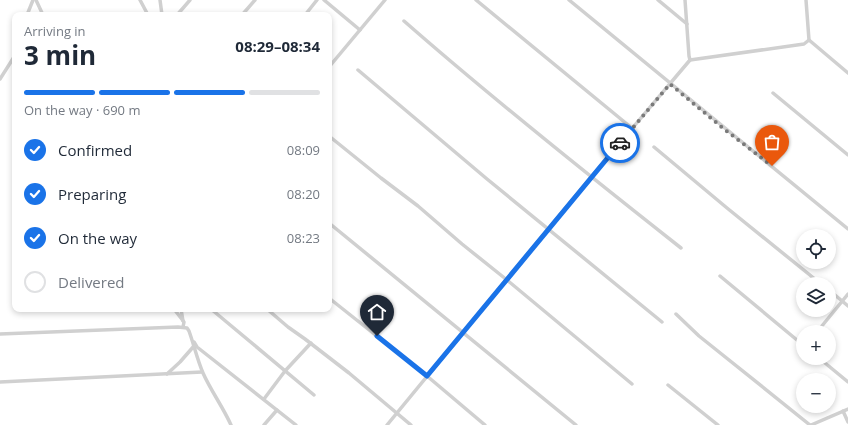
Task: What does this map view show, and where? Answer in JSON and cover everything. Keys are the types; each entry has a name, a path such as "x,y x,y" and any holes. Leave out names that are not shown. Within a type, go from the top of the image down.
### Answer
{"street":[{"path":"28,12 33,0"},
{"path":"36,0 42,12"},
{"path":"140,0 146,12"},
{"path":"160,0 162,12"},
{"path":"180,12 190,0"},
{"path":"245,12 255,0"},
{"path":"307,12 317,0"},
{"path":"324,0 360,30"},
{"path":"332,63 384,0"},
{"path":"476,0 633,129"},
{"path":"569,0 848,229"},
{"path":"658,0 687,24"},
{"path":"685,0 690,60"},
{"path":"806,0 809,40 848,73"},
{"path":"404,21 591,177 681,248"},
{"path":"387,425 591,177 690,60 804,44 809,40"},
{"path":"0,80 12,60"},
{"path":"358,70 662,322"},
{"path":"773,93 848,155"},
{"path":"332,138 375,174 418,206 632,384"},
{"path":"654,147 812,277"},
{"path":"332,225 576,425"},
{"path":"720,276 796,339"},
{"path":"823,325 848,294"},
{"path":"836,296 848,306"},
{"path":"332,300 427,376 485,425"},
{"path":"176,312 188,329 202,372 214,395 226,413 231,425"},
{"path":"182,312 184,324"},
{"path":"215,312 314,395"},
{"path":"270,312 288,327 311,343 411,425"},
{"path":"676,314 699,336 810,425 848,409"},
{"path":"0,334 184,324"},
{"path":"193,341 198,347 296,425"},
{"path":"264,399 285,372 311,343"},
{"path":"167,374 194,346"},
{"path":"827,365 848,382"},
{"path":"0,382 202,372"},
{"path":"668,385 718,425"},
{"path":"264,425 278,410"},
{"path":"843,411 848,422"}],"way so far":[{"path":"620,143 670,84 724,129 772,166"}],"route":[{"path":"377,336 427,376 620,143"}]}
